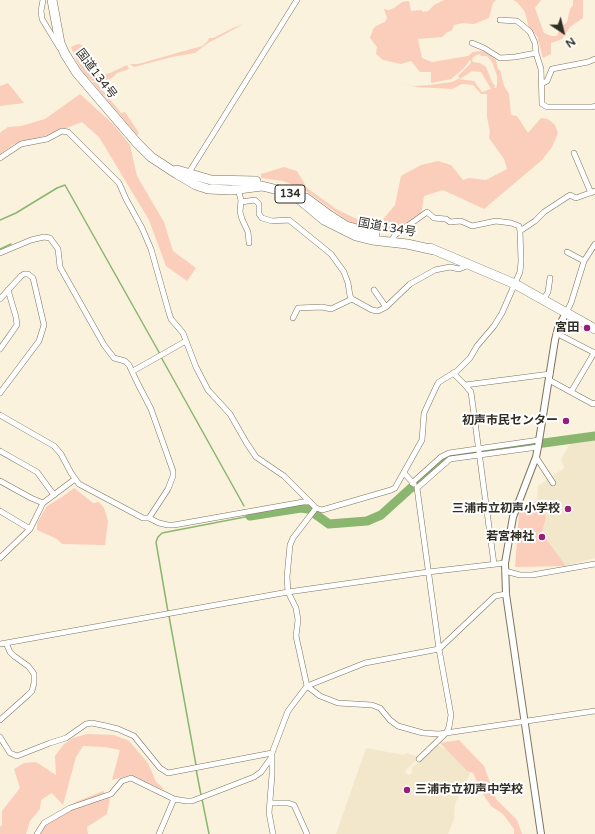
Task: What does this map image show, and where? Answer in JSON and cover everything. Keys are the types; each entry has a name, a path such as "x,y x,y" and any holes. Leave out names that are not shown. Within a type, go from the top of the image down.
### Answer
{"highway":[{"name":"国道134号","path":"52,0 58,35 71,65 85,84 145,150 157,161 196,185 208,189 235,189 262,186 282,190 294,195 329,223 356,236 434,250"},
{"name":"国道134号","path":"145,150 169,166 201,178 223,181 255,181 280,185 295,191 346,226 425,246 515,284 595,329"},
{"path":"177,174 188,174 190,179 197,182 235,189"},
{"path":"201,178 211,182 233,185 235,189"}],"street":[{"path":"43,0 41,16 43,23 62,52 65,54"},
{"path":"188,174 297,0"},
{"path":"500,20 517,21 530,32 535,43 540,70 542,104 547,107 595,106"},
{"path":"472,43 484,48 500,58 536,53"},
{"path":"540,84 547,81 552,69 588,62 595,59"},
{"path":"0,158 21,144 47,139 62,131 68,132 119,184 142,228 150,249 171,319 183,333 196,367 208,390 230,414 256,457 284,476 316,508 322,510 391,490 398,483 422,440 424,413 439,382 453,373 470,358 477,346 498,320 520,272 521,261 519,226 496,221 472,226 461,221 450,222 446,219 434,218 427,212 393,238"},
{"path":"520,231 535,221 544,212 570,195 576,198 593,192 574,153"},
{"path":"235,189 241,202 240,212 248,232 249,243"},
{"path":"241,202 255,200 259,204 259,214 262,218 272,221 289,220 331,254 344,272 352,299 372,310 378,311 386,307 410,284 435,270 450,267 459,269 470,265"},
{"path":"0,253 31,240 44,237 50,238 58,249 60,266 104,345 114,358 128,362 151,409 173,470 173,476 168,489 149,518"},
{"path":"541,834 524,722 504,571 513,517 536,457 539,444 556,333 571,303 584,261 595,244"},
{"path":"567,252 584,261"},
{"path":"0,299 24,274 28,274 33,278 44,325 39,341 2,385 0,393"},
{"path":"543,300 548,292 550,278"},
{"path":"0,349 17,325 8,290"},
{"path":"374,290 386,307"},
{"path":"293,318 298,308 322,307 331,309 352,299"},
{"path":"556,333 594,353 571,392"},
{"path":"133,372 186,341"},
{"path":"453,373 471,392 494,564"},
{"path":"465,385 550,377 571,392 593,404 595,403"},
{"path":"0,415 54,446 61,454 75,479 85,487 143,518 149,518 164,524 174,525 310,502"},
{"path":"414,485 450,459 479,452 539,444"},
{"path":"0,451 37,472 54,495"},
{"path":"536,457 553,483"},
{"path":"404,473 414,485 439,650 451,715 449,727 446,733 419,759"},
{"path":"0,558 30,529 43,504 75,479"},
{"path":"1,483 43,504"},
{"path":"316,508 297,532 290,545 287,577 288,592 296,608 298,620 296,636 307,686 320,696 338,703 372,705 380,708 390,720 398,726 423,733 446,733 595,711"},
{"path":"0,511 30,529"},
{"path":"0,720 32,691 34,683 34,674 32,671 28,666 14,656 3,643 288,592 428,572 505,563"},
{"path":"504,571 520,575 532,575 595,564"},
{"path":"37,834 44,823 70,808 111,794 122,781 131,778 174,799 186,801 199,799 254,777 261,772 272,756 288,711 307,686 364,663 439,650 496,596 506,594"},
{"path":"0,737 10,753 16,756 50,742 66,738 86,724 92,723 118,729 134,736 151,757 165,772 168,773 272,756"},
{"path":"272,756 269,813 273,834"},
{"path":"159,834 174,799"},
{"path":"270,803 288,803 294,805 307,834"}],"shaded area":[{"path":"444,0 496,0 493,3 489,18 474,24 463,23 454,25 452,30 442,37 418,39 422,58 432,62 468,56 473,52 481,51 489,53 496,60 504,86 509,94 511,115 517,116 528,133 541,118 548,119 555,125 558,133 552,147 542,160 484,209 443,190 424,196 421,215 397,228 395,233 373,231 348,221 303,189 283,181 261,178 261,174 284,167 297,171 307,188 336,209 363,222 380,223 395,205 401,176 421,165 438,161 451,165 463,180 469,178 486,180 507,169 504,159 489,138 490,132 487,117 487,94 481,94 473,85 462,84 452,89 417,87 400,83 414,86 430,85 452,82 458,79 474,81 482,92 491,89 481,72 472,71 460,79 458,76 470,64 470,60 463,69 451,79 431,83 431,72 420,72 411,61 401,64 383,60 376,54 377,47 370,38 373,29 385,22 387,18 384,9 389,10 402,2 409,1 411,11 422,10 422,12 428,11 434,5","holes":["480,54 481,56 487,56 492,62 497,76 496,88 494,88 495,86 486,67 480,63 473,62 472,59 475,56"]},
{"path":"513,0 541,0 535,8 544,33 551,36 557,36 560,28 567,22 570,9 573,5 573,0 583,0 583,18 570,27 562,39 551,43 551,54 543,58 537,36 529,28 525,12 517,2"},
{"path":"244,24 208,43 195,53 172,57 134,67 130,64 138,64 202,46 209,38 213,38"},
{"path":"78,44 82,45 84,53 81,57 83,63 88,69 95,73 101,75 110,73 127,65 129,69 117,73 112,78 103,81 92,81 85,75 78,64 71,47"},
{"path":"92,82 96,82 121,113 125,112 139,133 137,135"},
{"path":"8,83 24,103 0,106 0,86"},
{"path":"80,94 113,124 130,145 137,176 164,222 173,251 196,268 187,281 166,266 149,220 99,137 82,122 48,135 14,144 0,155 0,133 2,131 8,127 21,126 45,119"},
{"name":"三浦市立初声小学校","path":"595,439 595,558 566,566 542,533 546,517 537,500 538,486 564,468 561,459 571,442"},
{"path":"74,488 93,503 99,502 104,508 108,521 105,545 62,544 57,539 37,530 37,523 47,506"},
{"path":"537,500 546,517 542,533 566,566 515,567 519,513"},
{"path":"87,734 114,735 129,741 148,763 156,782 164,790 131,775 112,780 120,750 105,747 83,746 76,757 63,805 52,793 41,800 40,809 30,821 26,834 0,834 0,827 2,825 2,811 20,788 14,769 24,763 36,762 56,775 55,756 64,744 73,738"},
{"path":"459,740 484,766 496,799 517,820 522,834 514,834 514,829 503,814 491,806 483,794 473,773 467,771 440,743"},
{"name":"三浦市立初声中学校","path":"438,745 451,752 471,771 455,804 454,819 448,834 336,834 366,748 404,755 406,753 419,757 404,772 409,775 412,773 412,768"},
{"path":"103,791 110,799 107,814 87,827 88,834 40,834 42,826 76,802"}],"waterway":[{"path":"0,220 16,213 57,188 65,185 160,354"},
{"path":"0,249 11,244"},
{"path":"161,357 244,506"},
{"path":"315,514 329,524 367,521 381,515 443,459 449,456 595,436"},
{"path":"250,516 301,508 308,509"},
{"path":"168,612 156,542 158,537 162,533 250,515"},
{"path":"169,616 196,765"},
{"path":"196,769 201,795"},
{"path":"202,799 209,834"}],"place":[{"name":"宮田","path":"587,328"},
{"name":"初声市民センター","path":"566,421"},
{"name":"三浦市立初声小学校","path":"568,509"},
{"name":"若宮神社","path":"542,537"},
{"name":"三浦市立初声中学校","path":"407,790"}]}
